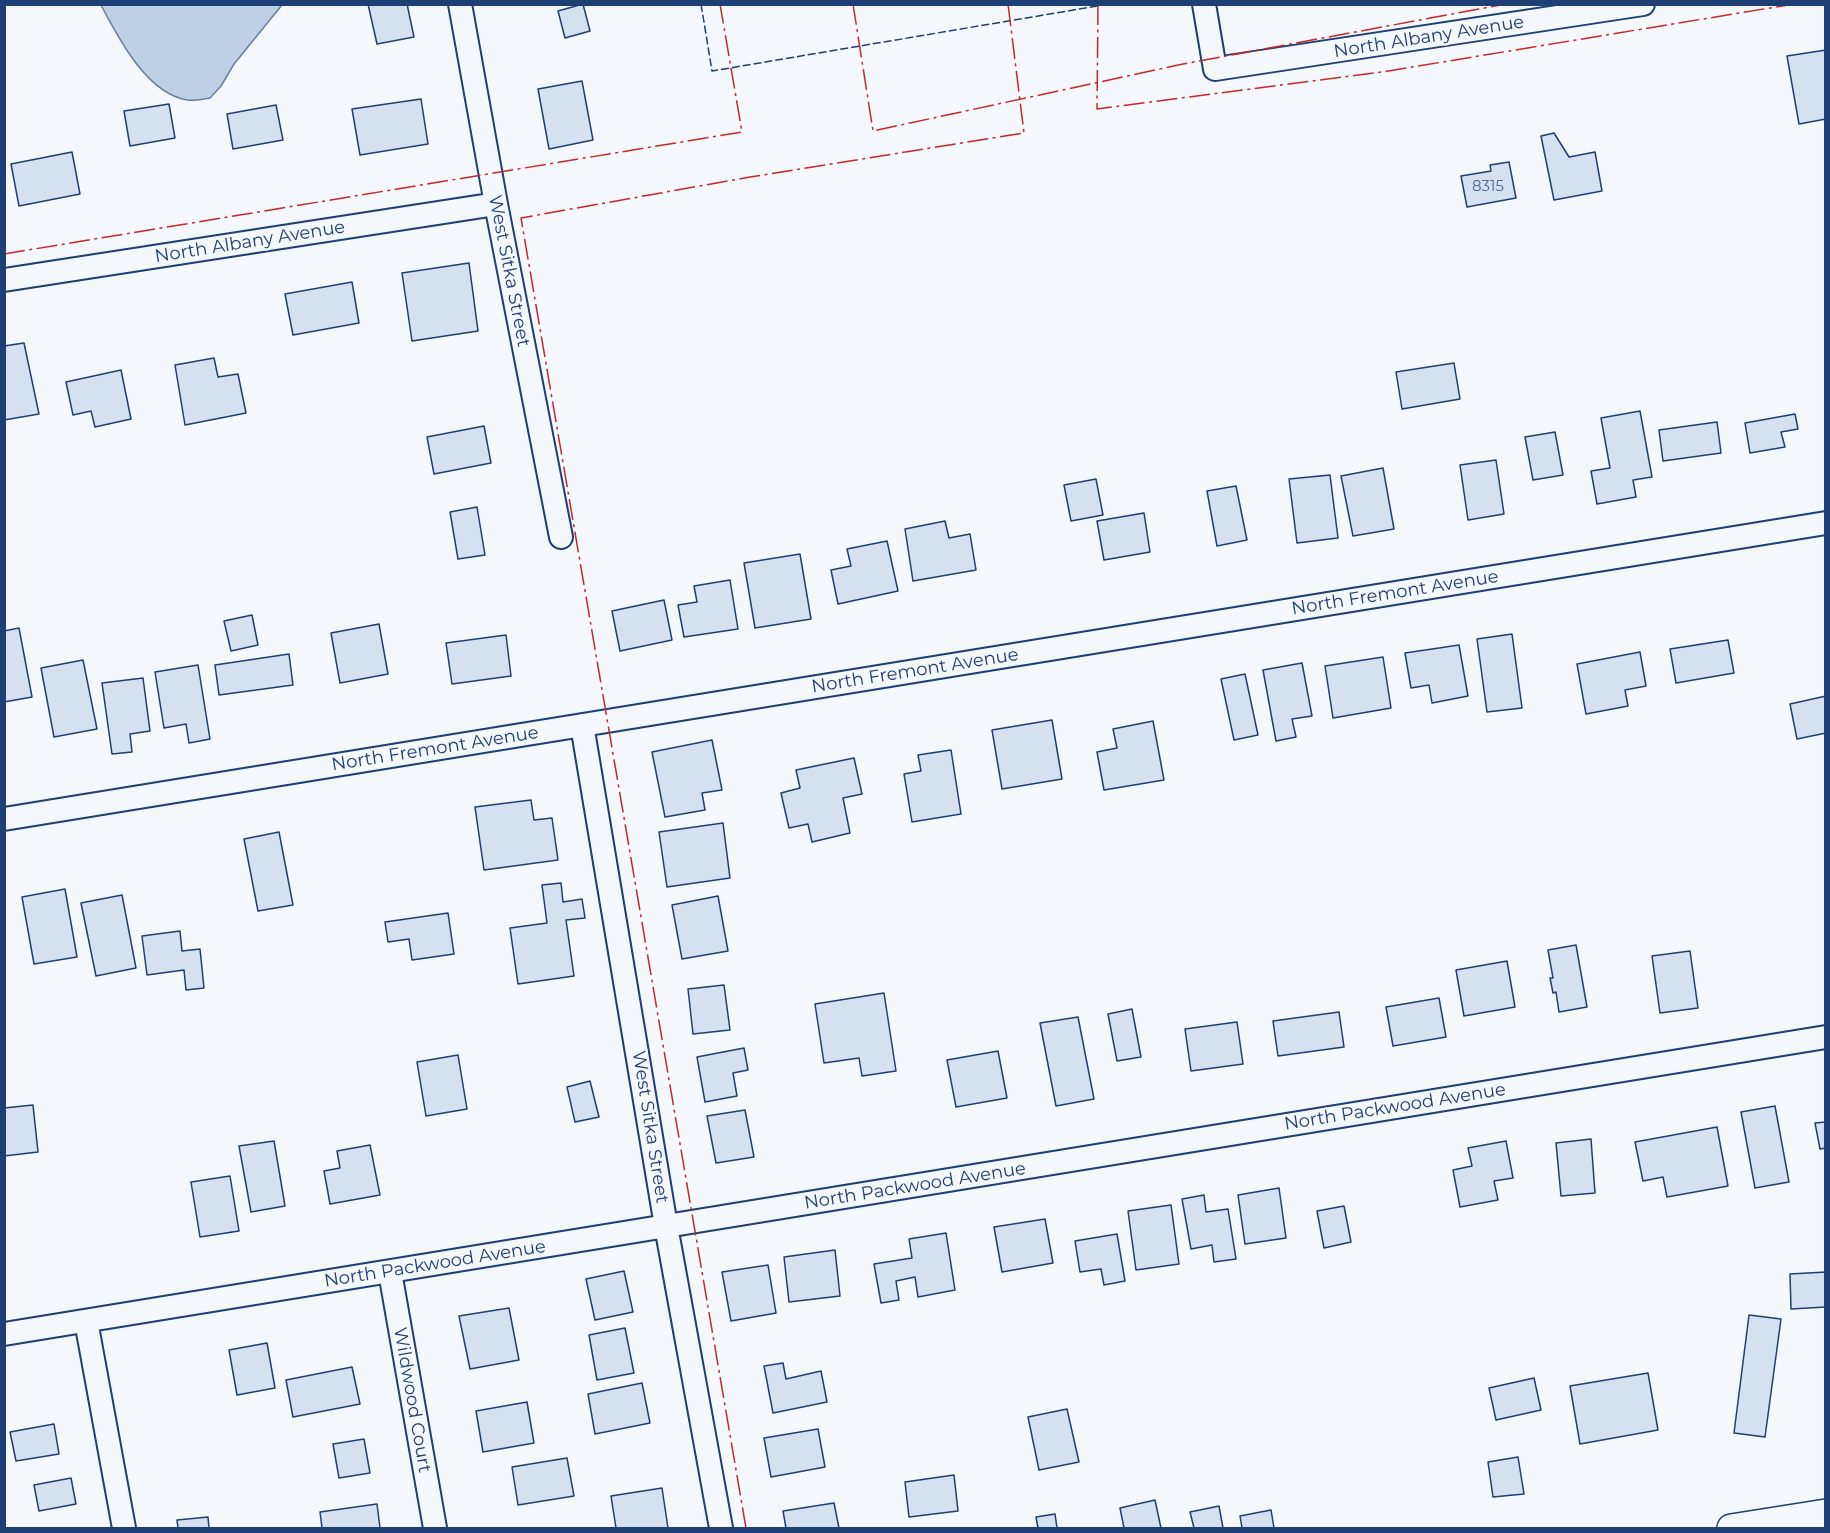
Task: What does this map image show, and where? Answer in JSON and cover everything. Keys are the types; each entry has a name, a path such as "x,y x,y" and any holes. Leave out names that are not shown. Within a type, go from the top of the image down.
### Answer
{"street":[{"name":"West Sitka Street","path":"460,4 496,204 561,537"},
{"name":"North Albany Avenue","path":"1204,4 1215,69 1643,4"},
{"name":"North Albany Avenue","path":"4,280 496,204"},
{"name":"North Fremont Avenue","path":"4,819 1826,523"},
{"name":"West Sitka Street","path":"582,725 666,1226 721,1528"},
{"name":"North Packwood Avenue","path":"4,1334 1826,1037"},
{"name":"Wildwood Court","path":"390,1272 435,1528"},
{"path":"87,1321 124,1528"},
{"path":"1731,1528 1826,1513"}],"water":[{"path":"101,5 282,5 234,64 221,86 210,98 187,100 172,95 146,75 125,47"}],"building":[{"path":"368,4 407,4 414,37 377,44"},
{"path":"583,4 590,31 565,38 558,11"},
{"path":"1826,50 1826,119 1799,124 1787,56"},
{"path":"582,81 593,140 549,149 538,89"},
{"path":"421,99 428,144 360,155 352,109"},
{"path":"169,104 175,138 130,146 124,111"},
{"path":"276,105 283,140 233,149 227,114"},
{"path":"1554,133 1569,157 1595,152 1602,191 1554,200 1541,136"},
{"path":"72,152 80,194 19,206 11,164"},
{"path":"1509,162 1516,198 1467,207 1461,176 1491,171 1490,165"},
{"path":"469,263 478,331 412,341 402,273"},
{"path":"352,282 359,323 293,335 285,294"},
{"path":"24,343 39,414 4,420 4,346"},
{"path":"214,358 218,377 238,374 246,413 185,425 175,365"},
{"path":"1454,363 1460,399 1402,409 1396,372"},
{"path":"121,370 131,419 95,427 91,411 73,415 66,382"},
{"path":"1640,411 1652,477 1633,480 1636,497 1597,504 1591,471 1610,468 1601,418"},
{"path":"1795,414 1798,429 1781,432 1785,447 1750,453 1745,423"},
{"path":"1717,422 1721,453 1663,461 1659,430"},
{"path":"484,426 491,463 434,474 427,437"},
{"path":"1555,432 1563,475 1533,480 1525,437"},
{"path":"1496,460 1504,514 1468,520 1460,465"},
{"path":"1383,468 1394,529 1353,536 1341,476"},
{"path":"1330,475 1338,538 1297,543 1289,479"},
{"path":"1096,479 1103,515 1071,521 1064,485"},
{"path":"1236,486 1247,540 1217,546 1207,491"},
{"path":"477,507 485,555 458,559 450,512"},
{"path":"1144,513 1150,552 1104,560 1097,521"},
{"path":"945,521 949,538 970,534 976,570 913,581 905,529"},
{"path":"887,541 898,591 838,604 831,570 851,566 847,549"},
{"path":"800,554 811,619 755,628 744,563"},
{"path":"730,580 738,629 684,637 678,605 697,602 694,586"},
{"path":"664,600 672,640 620,651 612,611"},
{"path":"252,615 258,645 231,651 224,621"},
{"path":"379,624 388,674 340,683 331,633"},
{"path":"19,628 32,697 4,702 4,631"},
{"path":"1512,634 1522,708 1487,712 1477,639"},
{"path":"506,635 511,676 452,684 446,643"},
{"path":"1728,640 1734,673 1676,683 1670,649"},
{"path":"1459,645 1468,696 1432,703 1429,685 1411,688 1405,653"},
{"path":"1640,652 1646,686 1625,690 1628,706 1586,714 1577,664"},
{"path":"289,654 293,685 219,695 215,665"},
{"path":"1383,657 1391,708 1333,718 1325,666"},
{"path":"83,660 97,729 54,737 41,668"},
{"path":"1302,663 1312,716 1292,719 1296,737 1276,741 1263,670"},
{"path":"198,665 210,739 189,743 186,724 164,728 155,672"},
{"path":"1245,674 1258,735 1234,740 1221,679"},
{"path":"143,678 150,731 130,734 132,752 112,754 102,683"},
{"path":"1826,696 1826,733 1797,739 1790,704"},
{"path":"1052,720 1062,779 1002,789 992,730"},
{"path":"1153,721 1164,780 1104,790 1097,752 1117,748 1113,729"},
{"path":"712,740 722,790 702,793 705,810 665,817 652,752"},
{"path":"951,750 961,814 912,822 904,774 921,771 918,755"},
{"path":"854,758 862,794 843,798 850,833 812,842 808,824 789,828 781,793 800,788 796,770"},
{"path":"531,800 534,820 552,818 558,860 484,870 475,807"},
{"path":"723,823 730,878 667,887 659,832"},
{"path":"279,832 293,905 258,911 244,839"},
{"path":"561,883 563,902 582,899 585,918 566,920 574,976 518,984 510,928 547,923 542,885"},
{"path":"65,889 77,957 34,964 22,897"},
{"path":"122,895 136,968 96,976 81,903"},
{"path":"718,896 728,951 682,959 672,905"},
{"path":"448,913 454,954 412,960 409,939 388,942 385,922"},
{"path":"180,931 182,951 200,949 204,988 186,990 184,970 147,975 142,936"},
{"path":"1576,945 1587,1007 1559,1012 1556,992 1553,993 1550,978 1553,978 1548,950"},
{"path":"1690,951 1698,1008 1660,1013 1652,956"},
{"path":"1507,961 1515,1007 1464,1016 1456,970"},
{"path":"724,985 730,1030 693,1034 688,989"},
{"path":"884,993 896,1071 862,1076 859,1058 824,1063 815,1004"},
{"path":"1439,998 1446,1037 1393,1046 1386,1007"},
{"path":"1132,1009 1141,1057 1117,1061 1108,1014"},
{"path":"1339,1012 1344,1047 1278,1056 1273,1021"},
{"path":"1078,1017 1094,1099 1056,1106 1040,1023"},
{"path":"1237,1022 1243,1064 1191,1071 1185,1029"},
{"path":"744,1048 748,1070 733,1073 737,1096 705,1102 697,1057"},
{"path":"998,1051 1007,1098 956,1107 947,1060"},
{"path":"458,1055 467,1109 426,1116 417,1062"},
{"path":"590,1081 599,1117 575,1122 567,1087"},
{"path":"33,1105 38,1152 4,1156 4,1108"},
{"path":"1775,1106 1789,1182 1755,1188 1741,1112"},
{"path":"745,1110 754,1157 716,1163 707,1116"},
{"path":"1826,1122 1826,1148 1820,1149 1815,1123"},
{"path":"1717,1127 1728,1186 1667,1197 1663,1177 1643,1181 1635,1142"},
{"path":"1591,1139 1595,1193 1561,1196 1556,1143"},
{"path":"274,1141 285,1206 251,1212 239,1146"},
{"path":"1506,1141 1513,1178 1494,1181 1498,1200 1460,1207 1453,1170 1472,1166 1468,1148"},
{"path":"370,1145 380,1195 330,1204 324,1171 340,1168 337,1151"},
{"path":"230,1176 239,1231 200,1237 191,1182"},
{"path":"1279,1188 1286,1238 1245,1244 1238,1195"},
{"path":"1204,1195 1206,1212 1228,1209 1236,1259 1214,1262 1212,1245 1191,1249 1182,1199"},
{"path":"1171,1205 1179,1264 1136,1270 1128,1211"},
{"path":"1344,1206 1351,1242 1324,1248 1317,1211"},
{"path":"1045,1219 1053,1263 1002,1272 994,1227"},
{"path":"946,1233 955,1290 918,1297 915,1277 896,1281 899,1300 881,1303 874,1264 912,1258 909,1239"},
{"path":"1117,1234 1125,1281 1104,1285 1101,1269 1080,1272 1075,1241"},
{"path":"835,1250 840,1296 789,1302 784,1257"},
{"path":"768,1265 776,1313 731,1321 722,1272"},
{"path":"624,1271 633,1312 595,1320 586,1279"},
{"path":"1826,1272 1826,1307 1791,1309 1790,1274"},
{"path":"509,1308 519,1360 470,1369 459,1316"},
{"path":"1749,1315 1781,1319 1765,1437 1734,1433"},
{"path":"625,1328 634,1373 597,1380 589,1335"},
{"path":"267,1343 275,1388 237,1395 229,1350"},
{"path":"783,1363 786,1379 821,1371 827,1402 773,1413 764,1366"},
{"path":"352,1367 360,1404 293,1417 286,1380"},
{"path":"1648,1373 1658,1430 1580,1444 1570,1386"},
{"path":"1534,1378 1541,1410 1496,1420 1489,1388"},
{"path":"642,1383 650,1423 595,1434 588,1394"},
{"path":"527,1402 534,1443 483,1452 476,1411"},
{"path":"1067,1409 1079,1462 1039,1470 1028,1417"},
{"path":"54,1424 59,1454 16,1461 10,1432"},
{"path":"818,1429 825,1467 771,1477 764,1438"},
{"path":"364,1439 370,1473 339,1478 333,1444"},
{"path":"1518,1457 1524,1494 1493,1497 1488,1462"},
{"path":"567,1458 574,1496 518,1505 512,1467"},
{"path":"954,1475 958,1511 909,1517 905,1482"},
{"path":"71,1478 76,1504 39,1511 34,1485"},
{"path":"662,1488 668,1528 616,1528 611,1496"},
{"path":"1155,1500 1161,1528 1124,1528 1120,1508"},
{"path":"834,1503 839,1528 786,1528 783,1511"},
{"path":"377,1504 380,1528 322,1528 320,1512"},
{"path":"1219,1506 1223,1528 1194,1528 1190,1512"},
{"path":"1271,1510 1274,1528 1242,1528 1240,1516"},
{"path":"1055,1514 1057,1528 1038,1528 1036,1517"},
{"path":"208,1517 209,1528 178,1528 177,1520"}],"fence":[{"path":"701,4 712,71 1109,4"}],"power":[{"path":"4,254 742,132 720,4"},
{"path":"853,4 873,131 1183,64 1506,4"},
{"path":"746,1528 521,218 750,177 1024,133 1008,4"},
{"path":"1098,4 1097,109 1382,72 1794,4"}]}
